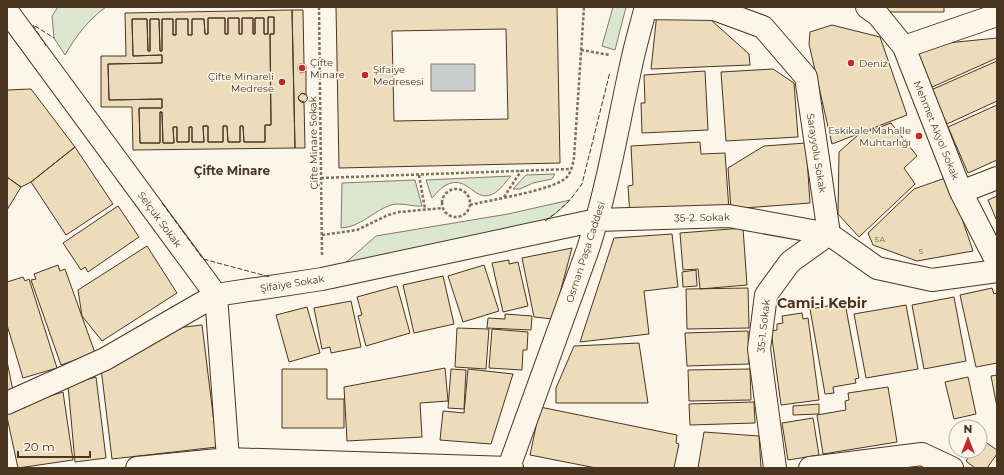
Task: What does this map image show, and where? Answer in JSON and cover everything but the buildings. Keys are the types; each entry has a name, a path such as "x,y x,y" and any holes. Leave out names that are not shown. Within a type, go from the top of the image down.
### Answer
{"street":[{"name":"Mehmet Akyol Sokak","path":"866,7 878,15 904,47 961,192 997,262"},
{"name":"Sarayyolu Sokak","path":"646,8 717,8 763,27 806,77 829,234"},
{"name":"Osman Paşa Caddesi","path":"511,468 598,220 632,59 646,8"},
{"name":"Selçuk Sokak","path":"7,11 216,295"},
{"path":"904,47 997,15"},
{"path":"961,192 997,178"},
{"name":"35-2. Sokak","path":"598,220 729,216 829,234"},
{"name":"Şifaiye Sokak","path":"7,403 105,359 216,295 322,279 598,220"},
{"path":"829,234 877,268 932,280 997,271"},
{"name":"35-1. Sokak","path":"775,468 759,349 766,295 790,262 829,234"},
{"path":"216,295 228,460"},
{"path":"810,468 922,454 952,468"},
{"path":"137,468 228,460 511,468"}],"path":[{"name":"Çifte Minare Sokak","path":"318,7 322,279"},
{"path":"470,205 554,185 566,177 571,169 574,158 584,7"},
{"path":"581,50 632,59"},
{"path":"321,178 571,169"},
{"path":"503,197 521,171"},
{"path":"419,175 425,209"},
{"path":"452,189 457,189 465,192 468,196 470,205 466,213 458,217 449,215 443,208 442,199 444,194 452,189"},
{"path":"322,235 357,230 388,215 399,212 443,208"}],"green space":[{"path":"58,7 106,7 83,29 65,55 54,38 52,16"},
{"path":"613,7 626,7 615,50 602,46"},
{"path":"555,174 552,179 533,183 520,189 513,189 526,175"},
{"path":"511,176 496,192 489,196 483,196 461,183 454,182 444,186 432,198 426,180"},
{"path":"415,180 422,206 399,204 391,205 355,225 341,228 342,183"},
{"path":"570,200 556,213 539,225 343,265 376,236 508,214"}],"shaded area":[{"path":"431,64 475,64 475,91 431,91"}],"fence":[{"path":"33,25 46,46"},
{"path":"35,26 54,38"},
{"path":"545,221 570,200 582,184 610,72"},
{"path":"162,203 203,259 270,277"}],"place":[{"name":"Deniz","path":"851,63"},
{"name":"Çifte Minare","path":"302,68"},
{"name":"Şifaiye Medresesi","path":"365,75"},
{"name":"Çifte Minareli Medrese","path":"282,82"},
{"name":"Eskikale Mahalle Muhtarlığı","path":"919,136"}],"district":[{"name":"Çifte Minare","path":"232,171"},
{"name":"Cami-i Kebir","path":"822,303"}]}
